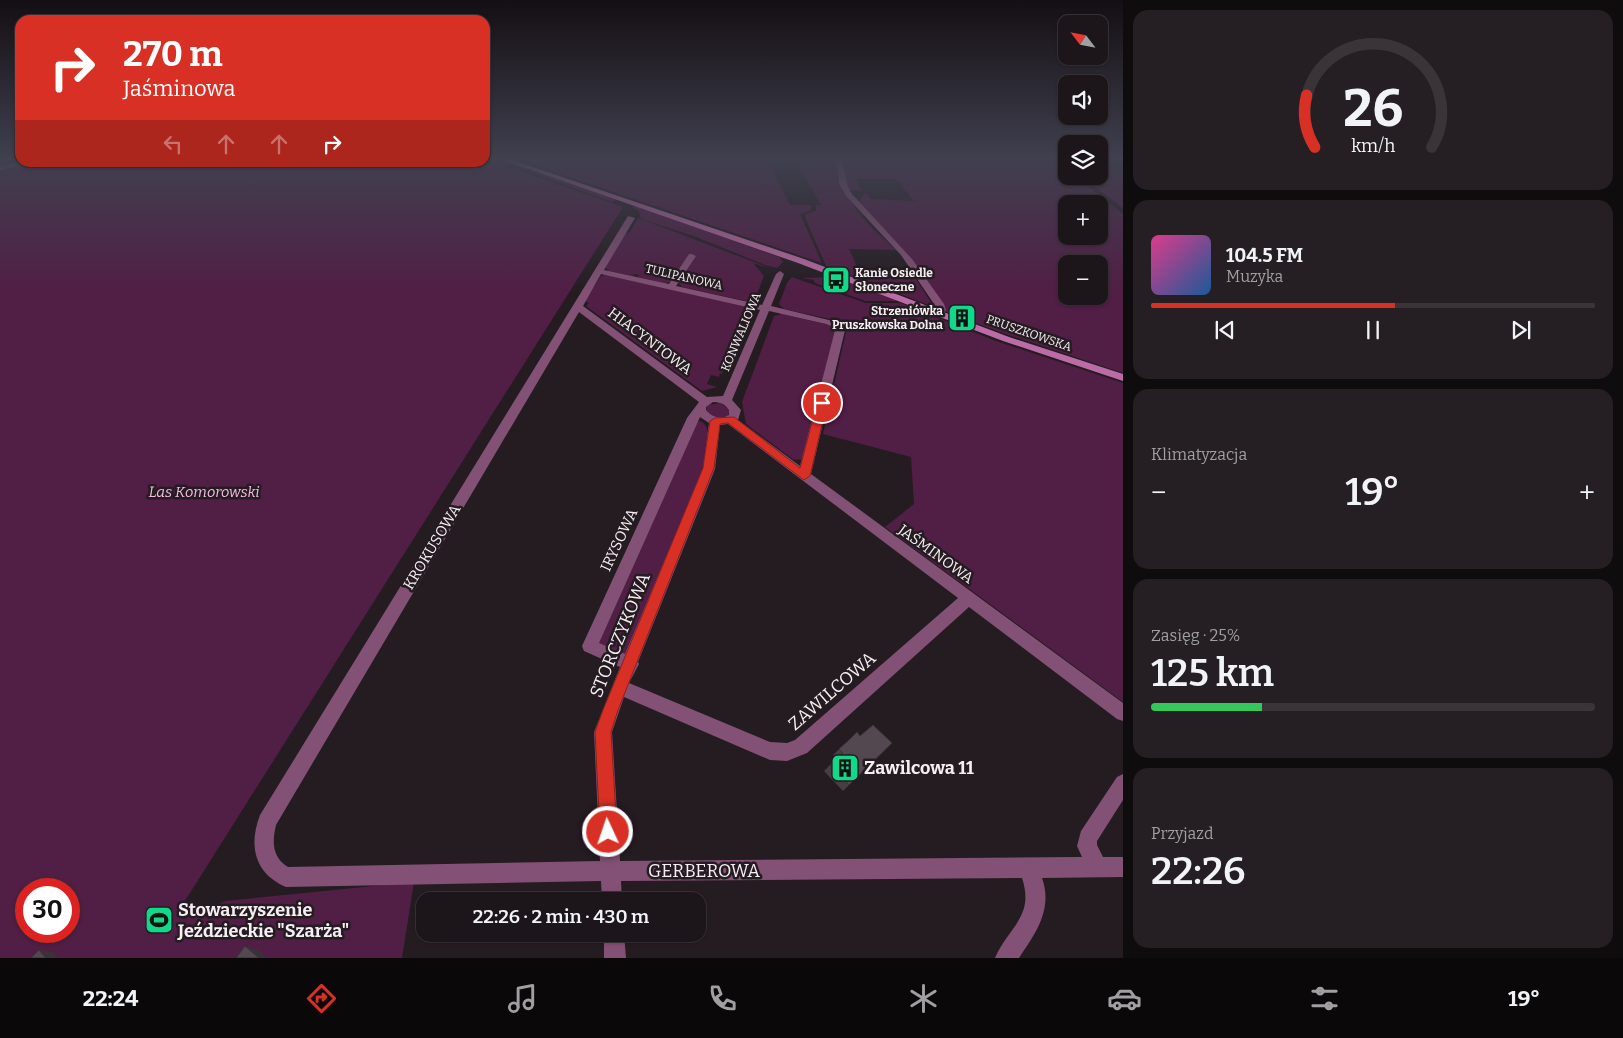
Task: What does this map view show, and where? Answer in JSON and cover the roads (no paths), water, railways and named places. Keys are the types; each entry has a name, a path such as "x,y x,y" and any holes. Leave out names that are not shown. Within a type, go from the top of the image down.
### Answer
{"street":[{"name":"PRUSZKOWSKA","path":"634,204 801,261 1006,339 1123,378"},
{"path":"857,204 867,217 898,247 915,269 939,304 941,310 939,314"},
{"name":"KROKUSOWA","path":"286,877 274,870 266,859 263,845 267,822 631,218"},
{"path":"671,287 692,256"},
{"name":"TULIPANOWA","path":"598,271 832,322 840,328 804,476"},
{"name":"KONWALIOWA","path":"726,401 764,307 780,274"},
{"name":"HIACYNTOWA","path":"577,306 702,406 705,417 723,420"},
{"path":"702,406 715,399 726,401"},
{"name":"STORCZYKOWA","path":"611,892 603,732 709,468 723,420 735,415 735,410 726,401"},
{"name":"IRYSOWA","path":"630,664 590,646 693,418 702,406"},
{"name":"JAŚMINOWA","path":"723,420 804,476 1123,713"},
{"name":"ZAWILCOWA","path":"620,687 770,751 786,752 801,747 968,598"},
{"path":"1098,868 1087,846 1088,838 1123,783"},
{"name":"GERBEROWA","path":"286,877 610,872 1029,870 1123,867"},
{"path":"1006,958 1033,916 1038,904 1036,885 1029,870"},
{"path":"614,942 615,958"}],"place":[{"name":"Kanie Osiedle Słoneczne","path":"836,280"},
{"name":"Strzeniówka Pruszkowska Dolna","path":"962,318"},
{"name":"Zawilcowa 11","path":"845,768"},
{"name":"Stowarzyszenie Jeździeckie \"Szarża\"","path":"159,920"}],"park label":[{"name":"Las Komorowski","path":"204,492"}]}
